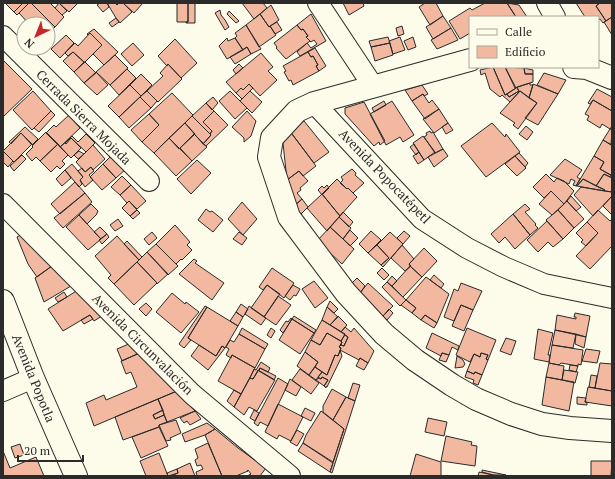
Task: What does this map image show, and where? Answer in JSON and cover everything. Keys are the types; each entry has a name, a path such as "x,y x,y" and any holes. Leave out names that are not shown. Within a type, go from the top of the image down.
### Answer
{"street":[{"path":"318,3 373,86"},
{"path":"547,3 554,16"},
{"name":"Cerrada Sierra Mojada","path":"3,36 149,181"},
{"path":"469,60 314,102 297,111 272,138 269,157 289,217 346,294 384,334 452,385 476,399 511,414 542,424 612,431"},
{"path":"582,68 612,78"},
{"name":"Avenida Popocatépetl","path":"314,102 422,218 467,248 504,267 544,284 612,298"},
{"name":"Avenida Circunvalación","path":"3,204 192,394 290,476"},
{"name":"Avenida Popotla","path":"3,301 76,476"},
{"path":"3,390 34,378"}],"building":[{"path":"5,3 23,3 14,12"},
{"path":"23,3 29,3 17,15 14,12"},
{"path":"29,3 31,3 44,16 22,16 19,13"},
{"path":"31,3 50,3 64,17 56,26 56,16 44,16"},
{"path":"59,3 78,3 69,12"},
{"path":"59,3 67,11 62,15 55,8"},
{"path":"100,3 107,3 109,7 103,12 97,5"},
{"path":"107,3 115,3 117,5 119,3 123,3 132,12 120,23"},
{"path":"123,3 143,3 134,13"},
{"path":"177,3 188,3 188,22 177,22"},
{"path":"188,3 195,3 195,23 186,23 188,22"},
{"path":"242,3 263,3 267,8 254,19"},
{"path":"343,3 363,3 364,6 349,15"},
{"path":"425,3 436,3 443,16 430,25 419,7"},
{"path":"485,3 507,3 515,16 469,16 469,34 460,39 449,21 470,8 472,10"},
{"path":"507,3 519,5 526,16 515,16"},
{"path":"576,3 600,3 596,6 606,21 603,23 600,19 599,20 599,16 584,16"},
{"path":"600,3 612,3 612,17 606,21 596,6"},
{"path":"271,5 279,20 269,27 260,14"},
{"path":"220,10 221,15 229,27 225,30 215,13"},
{"path":"229,11 239,21 236,23 227,14"},
{"path":"260,14 276,35 259,47 246,25"},
{"path":"311,14 326,41 300,56 297,52 307,43 311,48 317,44 314,40 311,42 306,37 308,36 303,29 301,30 297,25"},
{"path":"443,16 451,28 433,39 426,27"},
{"path":"612,17 612,35 604,22"},
{"path":"116,18 119,22 112,27 109,23"},
{"path":"277,22 282,30 275,34 270,26"},
{"path":"246,25 261,49 251,54 247,47 243,50 235,38 237,36 235,33"},
{"path":"297,25 301,30 303,29 308,36 306,37 310,41 286,59 276,48 277,47 274,43"},
{"path":"402,26 404,34 398,36 396,28"},
{"path":"451,28 458,40 437,49 431,40"},
{"path":"94,29 118,52 104,65 93,54 102,45 90,33 88,35 87,34"},
{"path":"90,33 102,45 85,62 73,52 68,56 65,53 75,43 78,46"},
{"path":"66,35 74,43 60,58 56,54 56,44"},
{"path":"388,37 390,43 371,47 369,41"},
{"path":"400,37 405,50 393,54 389,41"},
{"path":"413,37 416,47 408,50 404,41"},
{"path":"227,38 228,41 235,38 243,50 227,59 219,46"},
{"path":"175,39 197,63 181,78 158,56"},
{"path":"133,43 144,55 132,66 121,54"},
{"path":"390,43 393,55 375,61 371,47"},
{"path":"247,47 251,54 235,64 230,57"},
{"path":"315,48 326,66 319,71 316,66 318,65 313,56 311,57 308,52"},
{"path":"73,52 84,62 74,72 63,61"},
{"path":"308,52 311,57 313,56 318,65 316,66 319,71 293,85 291,80 289,81 284,72 286,71 283,66"},
{"path":"261,53 273,67 268,71 277,80 260,96 249,84 243,90 241,88 236,93 226,82"},
{"path":"115,55 128,68 110,85 96,72"},
{"path":"3,60 32,89 3,117"},
{"path":"85,62 96,73 84,83 74,72"},
{"path":"168,64 182,79 158,102 147,91 163,76 160,73"},
{"path":"239,64 243,68 236,74 233,70"},
{"path":"493,68 506,68 516,88 505,95"},
{"path":"493,68 505,95 507,94 509,97 519,91 517,87 530,83 530,85 533,85 529,98 520,91 510,102 502,95 500,97 490,89 485,73 481,75 480,70"},
{"path":"505,68 524,68 525,74 533,74 533,82 515,88"},
{"path":"524,68 533,70 533,74 525,74"},
{"path":"127,69 136,78 119,95 110,85"},
{"path":"96,72 108,85 97,95 84,83"},
{"path":"544,73 566,80 558,94 537,85"},
{"path":"141,74 152,85 141,96 130,85"},
{"path":"249,84 253,88 242,99 236,93 241,88 243,90"},
{"path":"533,84 558,94 538,125 525,118 537,103 529,98"},
{"path":"130,85 141,96 119,117 108,106"},
{"path":"422,85 428,94 424,96 423,94 412,101 405,90"},
{"path":"516,87 519,91 509,97 507,94"},
{"path":"597,89 612,97 612,111 593,100 590,104 588,103"},
{"path":"33,91 51,111 32,130 13,110"},
{"path":"147,91 157,101 151,108 140,97"},
{"path":"230,91 247,108 235,119 219,101"},
{"path":"250,91 262,102 252,113 240,101"},
{"path":"520,91 537,103 518,129 513,125 515,123 500,113"},
{"path":"172,93 193,115 154,153 142,142 159,125 149,114"},
{"path":"423,94 429,103 432,100 439,109 425,119 412,101"},
{"path":"140,97 151,108 129,128 119,117"},
{"path":"213,97 218,103 212,110 206,103"},
{"path":"593,100 612,111 612,126 610,129 602,124 600,128 587,120 589,116 585,114"},
{"path":"384,101 386,105 374,112 372,108"},
{"path":"392,101 414,135 403,142 400,137 386,145 370,114"},
{"path":"364,102 385,141 380,145 379,142 374,146 345,114 345,108"},
{"path":"206,103 214,111 203,122 212,131 210,134 192,116"},
{"path":"439,109 448,123 434,133 423,119"},
{"path":"51,111 55,115 39,132 34,128"},
{"path":"214,111 228,125 206,146 203,144 211,135 210,134 212,131 203,122"},
{"path":"247,111 256,121 251,136 244,142 244,138 232,127"},
{"path":"149,114 159,125 142,142 131,130"},
{"path":"69,115 80,128 60,147 46,133 54,125 56,127"},
{"path":"192,116 211,135 203,144 185,123"},
{"path":"304,121 329,152 314,163 289,130"},
{"path":"185,123 195,134 179,149 169,138"},
{"path":"448,123 453,130 446,134 442,127"},
{"path":"492,123 505,137 506,134 520,152 486,177 461,146"},
{"path":"526,126 533,132 527,140 519,134"},
{"path":"25,127 38,139 32,145 21,133 11,144 9,142"},
{"path":"610,129 612,130 611,145 603,140"},
{"path":"289,130 316,166 303,176 299,171 287,180 282,134"},
{"path":"430,131 431,133 433,132 443,149 435,153 424,137 427,135 426,133"},
{"path":"46,132 58,144 40,161 36,157 32,161 26,154"},
{"path":"21,133 32,144 14,162 3,151"},
{"path":"86,134 95,143 86,152 71,138 66,144 65,143 72,136 78,142"},
{"path":"194,134 207,147 192,161 180,148"},
{"path":"423,136 435,152 424,160 413,143"},
{"path":"71,138 81,148 71,158 60,147"},
{"path":"169,138 192,161 176,176 154,153"},
{"path":"603,140 612,145 612,176 600,169 604,162 594,156"},
{"path":"58,144 68,155 62,161 65,164 60,169 57,166 51,172 40,161"},
{"path":"414,144 419,152 416,155 410,147"},
{"path":"93,145 105,159 93,170 91,167 85,172 76,162"},
{"path":"443,149 448,156 434,167 428,157"},
{"path":"3,151 13,161 8,167 3,162"},
{"path":"79,151 84,154 78,159 74,155"},
{"path":"419,152 424,160 418,164 413,156"},
{"path":"519,153 528,163 525,167 515,156"},
{"path":"22,155 26,159 14,171 10,166"},
{"path":"112,155 126,169 116,178 103,164"},
{"path":"515,156 526,168 517,176 505,164"},
{"path":"594,156 604,162 600,169 611,175 610,177 604,174 596,186 583,179 576,186"},
{"path":"565,159 582,170 577,177 580,179 576,186 573,185 575,181 571,179 569,184 550,175"},
{"path":"197,160 211,173 191,194 177,179"},
{"path":"72,164 83,177 80,180 82,184 79,187 65,170"},
{"path":"103,164 116,178 102,190 90,177"},
{"path":"91,167 94,171 89,175 93,180 85,187 80,180 83,177 78,171 82,168 85,172"},
{"path":"352,169 356,173 355,175 364,183 353,193 340,183 343,180 341,177"},
{"path":"65,170 71,178 62,186 56,179"},
{"path":"299,171 308,181 297,193 302,199 292,208 287,180"},
{"path":"546,174 554,182 557,178 564,181 574,191 564,204 551,191 544,198 533,187"},
{"path":"604,174 612,178 612,192 604,191 605,190 596,186"},
{"path":"122,176 131,185 120,195 111,187"},
{"path":"337,179 357,197 340,216 322,194"},
{"path":"583,179 605,190 577,186"},
{"path":"75,182 85,193 60,214 51,204"},
{"path":"131,185 146,201 137,209 129,201 127,203 120,195"},
{"path":"327,185 329,188 322,195 318,190 322,186 324,188"},
{"path":"581,187 612,192 612,196 593,216 574,195"},
{"path":"551,191 564,204 552,215 539,204"},
{"path":"85,193 92,202 63,228 54,218"},
{"path":"322,194 340,216 327,231 307,208"},
{"path":"571,196 581,207 576,211 567,201"},
{"path":"612,196 612,215 603,206"},
{"path":"302,199 308,207 298,217 292,208"},
{"path":"129,201 137,210 130,216 122,208"},
{"path":"567,201 584,219 574,228 558,210"},
{"path":"242,202 257,219 243,235 228,219"},
{"path":"91,204 98,211 87,224 79,215"},
{"path":"525,204 530,209 525,212 538,228 530,235 513,214"},
{"path":"206,209 210,212 212,211 223,220 213,232 198,220"},
{"path":"137,210 140,213 133,219 130,216"},
{"path":"558,210 574,228 563,239 546,220"},
{"path":"598,210 610,221 612,221 612,246 590,269 576,256 598,233 587,222"},
{"path":"343,212 353,222 349,227 339,217"},
{"path":"513,214 530,235 515,249 505,237 499,243 491,234"},
{"path":"79,215 101,239 88,250 66,227"},
{"path":"339,217 351,228 343,239 330,227"},
{"path":"118,219 123,226 115,231 110,225"},
{"path":"547,221 563,239 553,247 548,242 538,252 527,240"},
{"path":"587,222 598,233 586,246 581,242 583,240 576,233"},
{"path":"175,225 190,242 187,245 192,250 176,264 156,244"},
{"path":"100,227 107,234 101,239 94,232"},
{"path":"330,227 354,249 342,264 317,241"},
{"path":"350,230 358,238 350,246 343,239"},
{"path":"371,231 381,240 368,253 359,244"},
{"path":"404,231 410,236 403,244 397,238"},
{"path":"26,232 56,263 37,277 28,264 17,237"},
{"path":"152,232 157,238 149,245 144,239"},
{"path":"239,232 247,238 242,245 233,239"},
{"path":"390,232 403,244 383,267 381,265 389,258 377,245"},
{"path":"107,234 109,237 102,244 99,240"},
{"path":"117,236 139,260 114,284 108,278 111,275 95,256"},
{"path":"127,241 142,257 139,260 124,244"},
{"path":"156,244 178,266 168,275 147,252"},
{"path":"377,245 389,258 381,265 368,253"},
{"path":"402,245 414,259 409,264 411,266 405,271 391,258"},
{"path":"424,248 437,261 422,277 409,264"},
{"path":"147,252 168,274 157,284 137,262"},
{"path":"194,259 197,261 195,263 224,283 212,300 179,274"},
{"path":"137,262 157,283 134,305 114,284"},
{"path":"56,263 76,283 44,302 35,278"},
{"path":"410,266 422,277 403,297 392,286"},
{"path":"272,268 294,283 284,298 267,285 263,290 259,287"},
{"path":"382,268 389,275 384,280 377,273"},
{"path":"434,275 444,284 441,288 430,280"},
{"path":"392,276 397,281 392,286 387,282"},
{"path":"426,277 449,294 437,323 425,315 421,320 412,313 416,308 406,300"},
{"path":"357,278 365,286 360,293 351,284"},
{"path":"314,281 328,298 315,308 302,289"},
{"path":"387,282 406,300 400,306 382,287"},
{"path":"368,283 393,306 383,316 360,293"},
{"path":"461,283 482,291 473,310 461,305 454,321 444,317 454,289 458,291"},
{"path":"267,285 280,294 264,317 251,308"},
{"path":"293,285 300,289 296,296 294,295 290,300 285,296"},
{"path":"81,288 105,314 94,321 90,315 63,331 48,309"},
{"path":"64,292 67,297 58,302 55,298"},
{"path":"172,293 185,304 186,302 199,312 181,333 156,312"},
{"path":"278,296 291,305 276,325 264,317"},
{"path":"406,300 416,308 412,313 401,305"},
{"path":"330,301 338,309 334,313 327,307"},
{"path":"146,303 152,309 146,316 139,309"},
{"path":"241,304 248,309 243,317 236,312"},
{"path":"461,305 473,310 464,331 452,326"},
{"path":"205,306 207,307 188,338 191,340 184,348 179,344"},
{"path":"249,306 266,318 261,325 245,314"},
{"path":"207,307 238,326 225,348 222,346 216,356 188,338"},
{"path":"327,307 338,317 330,325 322,320"},
{"path":"389,309 393,313 387,320 383,316"},
{"path":"236,312 243,317 238,326 230,321"},
{"path":"575,313 590,316 586,337 555,330 557,315 576,319 576,317 574,317"},
{"path":"90,315 93,319 84,324 81,320"},
{"path":"425,315 437,323 434,328 421,320"},
{"path":"294,316 316,330 314,333 292,319"},
{"path":"338,316 347,325 341,332 330,325"},
{"path":"291,318 292,319 283,333 280,330 286,321 288,322"},
{"path":"292,319 314,333 300,354 279,340"},
{"path":"322,320 345,334 341,341 327,333 320,345 311,340"},
{"path":"345,327 351,332 354,328 374,351 368,363 340,350 341,348 339,347 341,345 344,346 348,337 341,332"},
{"path":"242,328 268,344 265,349 239,334"},
{"path":"271,328 275,331 271,338 267,335"},
{"path":"467,328 496,340 488,360 486,359 488,355 481,353 480,357 474,354 470,362 456,355"},
{"path":"538,329 553,333 548,355 550,355 549,362 534,359"},
{"path":"555,330 576,334 573,348 552,345"},
{"path":"327,333 342,342 339,347 341,348 338,356 335,355 327,375 315,367 318,362 305,352 311,340 320,345"},
{"path":"432,333 459,346 458,350 452,347 449,355 442,353 441,356 426,348"},
{"path":"239,334 265,349 255,368 232,355 231,358 226,355 229,349 226,347 230,340 234,342"},
{"path":"576,334 586,337 584,348 575,344"},
{"path":"345,335 348,337 344,346 341,345 341,341"},
{"path":"506,338 516,341 511,355 500,351"},
{"path":"131,343 137,354 122,361 117,349"},
{"path":"199,345 216,356 222,346 225,348 208,370 191,356"},
{"path":"552,345 583,350 581,365 578,364 578,366 561,363 559,365 549,363"},
{"path":"586,349 600,351 597,363 582,361"},
{"path":"340,350 342,356 326,388 324,386 328,380 318,377 322,372 327,375 335,355 338,356"},
{"path":"305,352 318,362 309,375 297,366"},
{"path":"140,353 177,391 94,426 86,403 104,395 106,400 137,387 131,372 126,374 121,361"},
{"path":"442,353 449,355 446,362 439,360"},
{"path":"481,353 488,355 486,359 488,360 482,375 467,371 474,354 480,357"},
{"path":"232,355 255,368 241,394 218,381"},
{"path":"457,356 463,360 465,364 463,367 455,368"},
{"path":"360,358 368,363 364,370 356,366"},
{"path":"261,362 270,368 268,372 260,368 253,379 250,378 254,369 256,370"},
{"path":"549,363 564,366 562,380 546,377"},
{"path":"600,363 612,364 612,391 595,388"},
{"path":"570,365 578,366 576,372 569,370"},
{"path":"315,367 322,372 316,380 309,375"},
{"path":"260,368 276,376 274,380 259,371"},
{"path":"300,369 319,383 311,394 292,380"},
{"path":"258,370 275,380 257,411 249,407 244,415 234,407 250,378 253,379"},
{"path":"564,370 578,372 575,383 562,380"},
{"path":"467,371 482,375 478,385 473,383 474,380 465,377"},
{"path":"591,375 597,376 595,388 589,387"},
{"path":"322,377 328,380 324,386 316,380 319,378 321,379"},
{"path":"546,377 574,382 569,411 542,405"},
{"path":"278,378 288,384 268,426 260,422 258,426 254,423"},
{"path":"290,379 301,387 296,396 285,390"},
{"path":"353,383 360,385 355,401 348,398"},
{"path":"588,387 612,391 612,406 585,402"},
{"path":"332,389 346,397 333,420 323,412 323,406"},
{"path":"234,390 241,394 234,407 227,401"},
{"path":"177,391 195,411 167,422 158,399"},
{"path":"346,397 355,401 332,473 330,472 344,429 333,420"},
{"path":"577,397 586,398 585,402 587,402 587,405 577,404"},
{"path":"158,399 163,410 153,415 155,419 164,415 167,422 159,425 159,427 123,440 115,417"},
{"path":"278,404 303,417 291,441 279,435 277,439 265,432"},
{"path":"305,408 315,413 311,421 301,416"},
{"path":"163,410 164,415 155,419 153,415"},
{"path":"254,410 259,413 255,421 250,418"},
{"path":"195,411 201,419 190,425 187,421 184,423 180,418"},
{"path":"321,411 344,429 333,462 303,443 306,435"},
{"path":"428,418 447,422 444,436 425,432"},
{"path":"176,420 181,433 170,438 171,440 166,441 159,425"},
{"path":"207,423 215,429 205,435 185,442 182,434"},
{"path":"159,427 168,446 141,458 132,437"},
{"path":"215,429 266,468 260,476 247,476 251,474 248,470 236,476 222,476 205,435"},
{"path":"297,430 304,434 297,446 290,442"},
{"path":"446,436 472,442 471,445 477,446 475,466 441,461"},
{"path":"208,443 222,476 197,476 196,472 203,469 201,465 197,466 195,460 198,458 195,449"},
{"path":"303,443 333,463 330,472 298,451"},
{"path":"20,444 24,455 15,458 11,447"},
{"path":"3,451 10,468 36,457 44,476 3,476"},
{"path":"159,453 168,476 146,476 140,461"},
{"path":"416,454 441,462 441,476 410,476"},
{"path":"591,461 612,461 611,476 591,476"},
{"path":"190,463 195,476 171,476 178,473 177,469"},
{"path":"177,469 178,473 168,476 167,473"},
{"path":"482,470 506,475 493,475 482,472"},
{"path":"479,472 493,475 499,476 478,476"}]}
